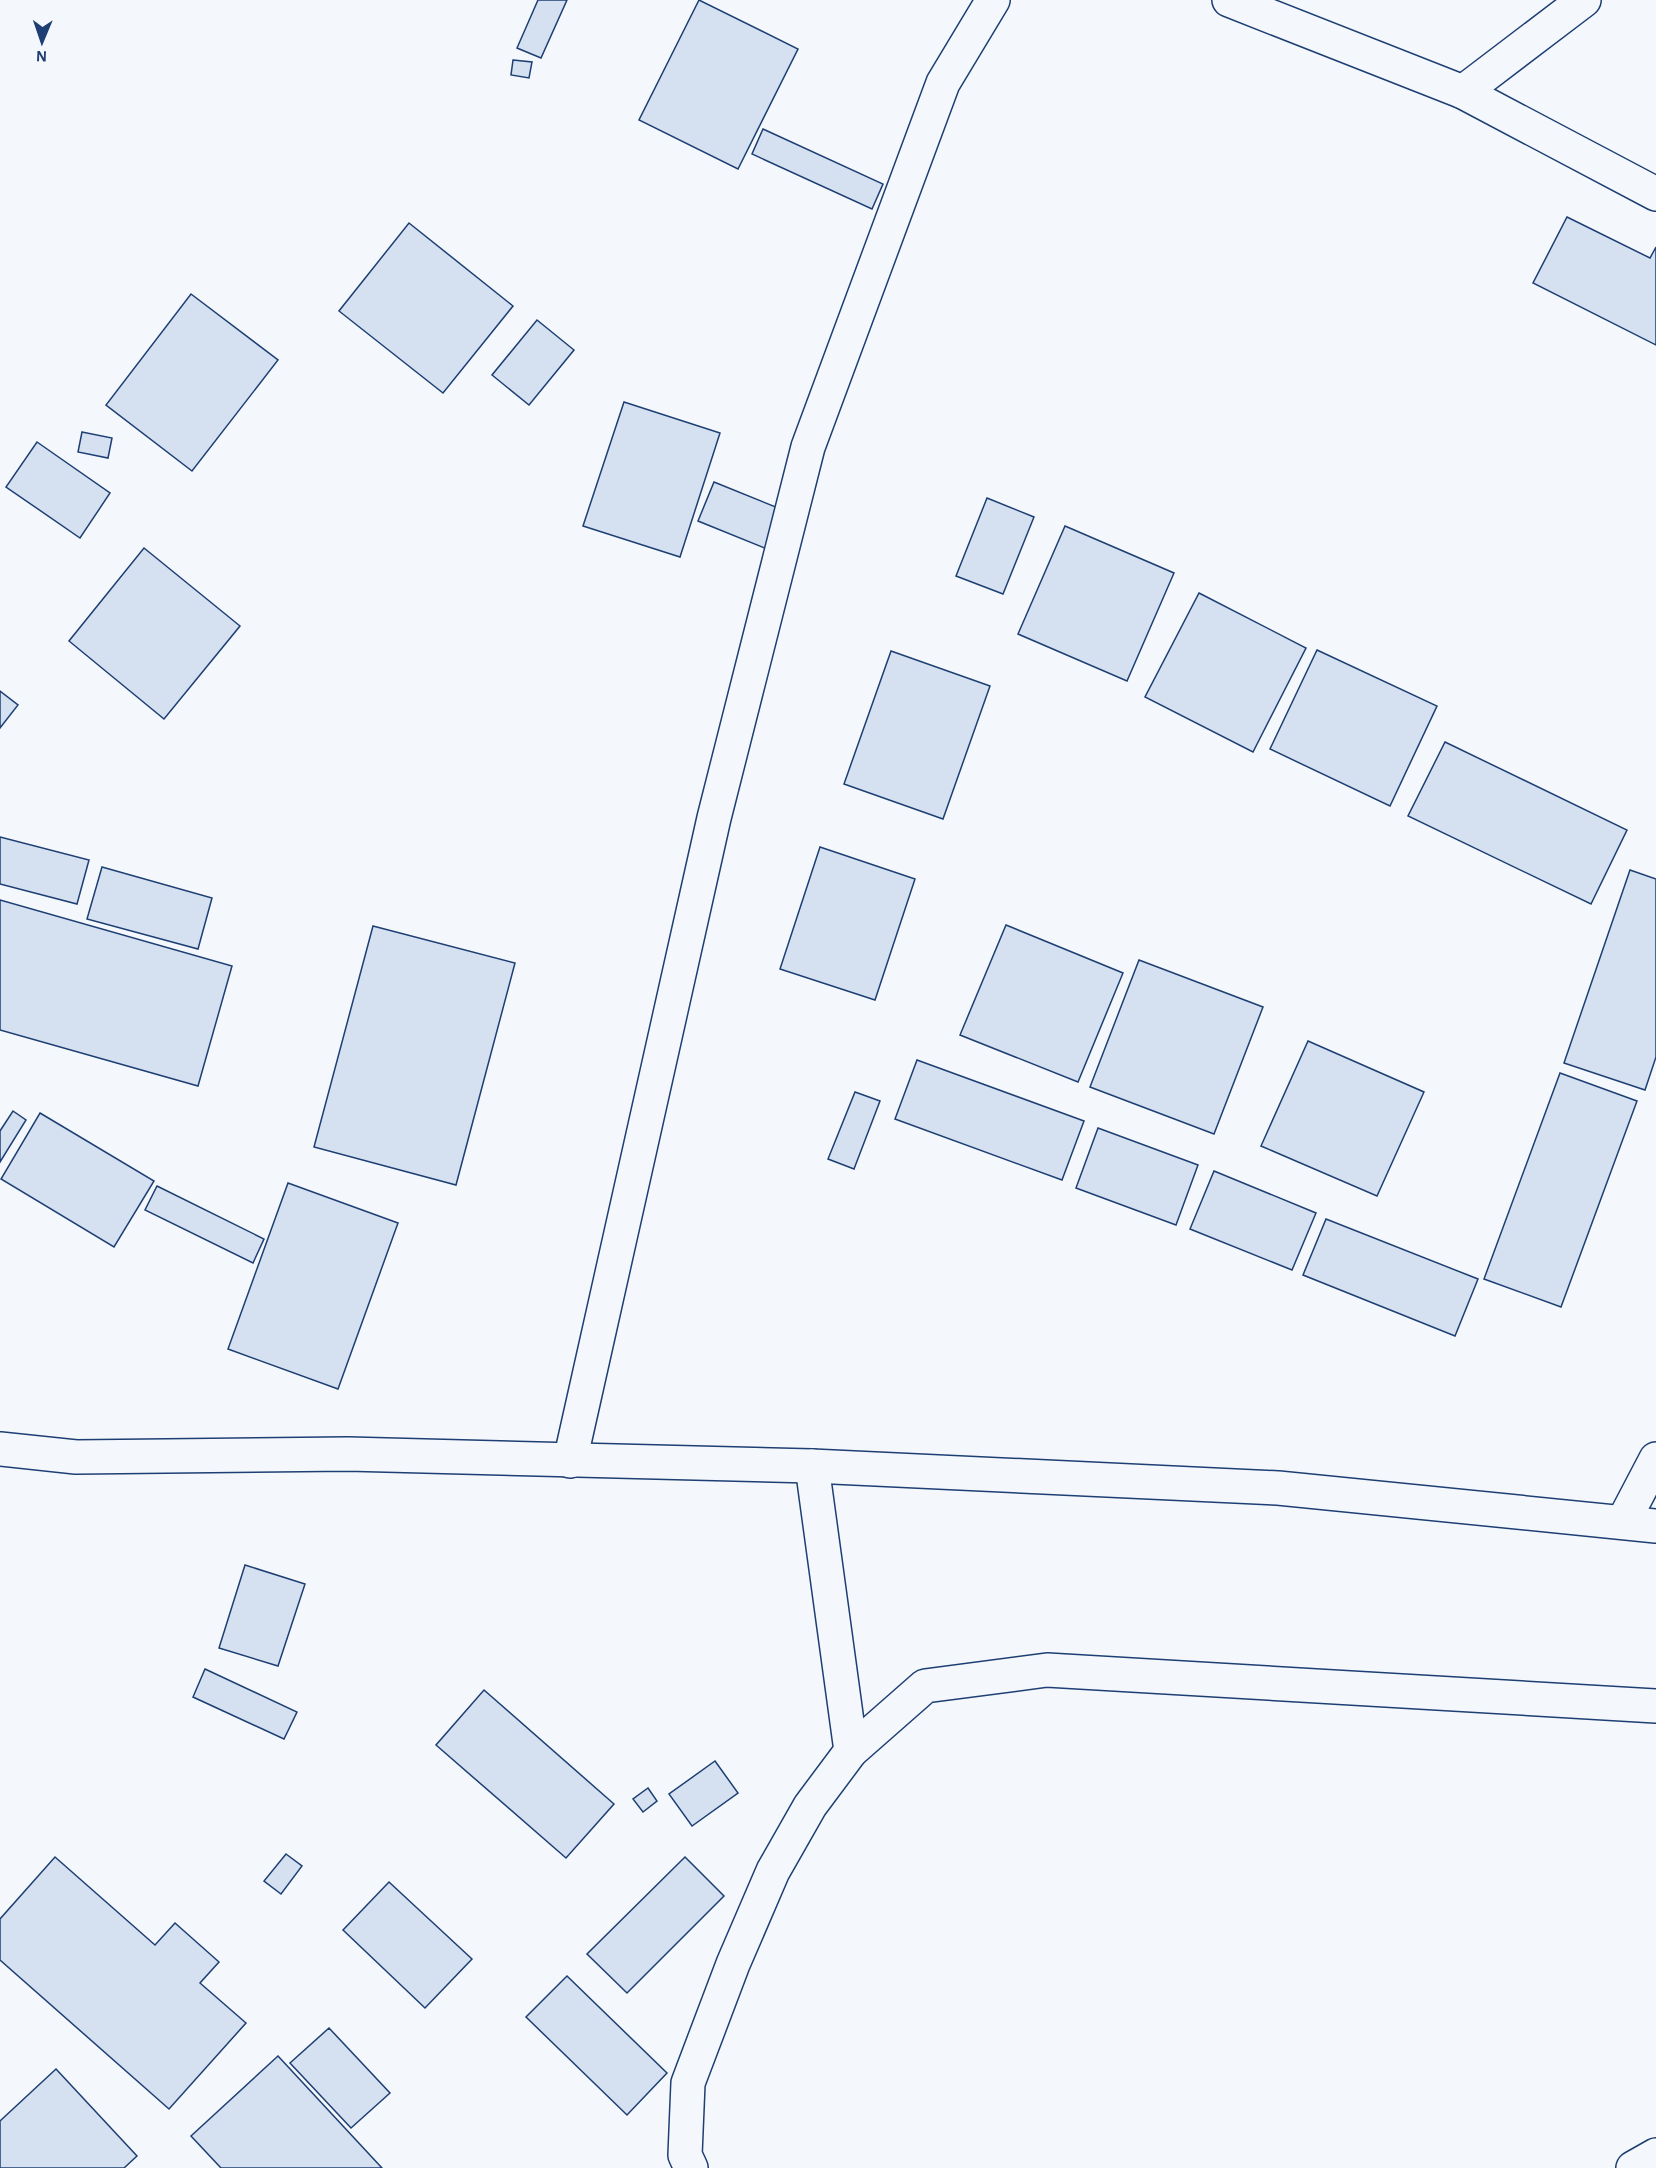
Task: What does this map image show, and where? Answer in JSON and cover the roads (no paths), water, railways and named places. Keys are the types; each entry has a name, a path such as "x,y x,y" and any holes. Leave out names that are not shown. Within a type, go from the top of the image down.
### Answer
{"street":[{"path":"570,1461 714,818 808,447 943,83 993,0"},
{"path":"1229,0 1463,92 1656,194"},
{"path":"1463,92 1584,0"},
{"path":"0,1449 76,1457 348,1454 812,1466 1278,1488 1656,1526"},
{"path":"1623,1522 1656,1459"},
{"path":"812,1466 851,1751"},
{"path":"692,2168 685,2155 687,2083 773,1871 810,1806 851,1751 925,1686 1047,1670 1656,1706"},
{"path":"1633,2168 1656,2155"}]}
